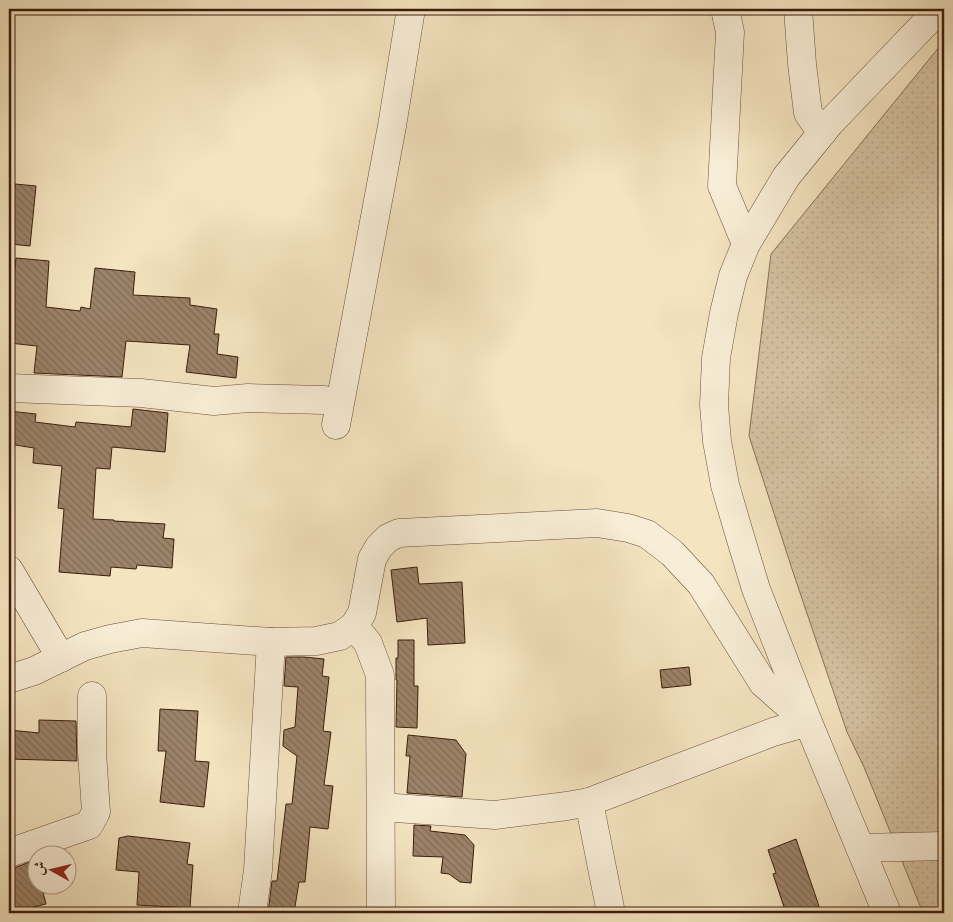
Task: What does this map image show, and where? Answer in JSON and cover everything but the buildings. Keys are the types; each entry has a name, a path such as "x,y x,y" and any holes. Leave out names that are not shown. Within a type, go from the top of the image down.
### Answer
{"street":[{"path":"336,425 412,9"},
{"path":"724,9 730,32 722,186 746,244"},
{"path":"798,9 808,113 822,133"},
{"path":"887,913 808,722 756,588 725,485 717,441 714,405 716,358 724,312 733,276 746,244 786,177 830,122 939,9"},
{"path":"9,388 141,393 214,401 248,398 324,400"},
{"path":"9,679 34,671 85,646 142,633 271,642 316,641 340,636 354,626 362,613 372,559 379,547 388,538 399,533 597,523 628,528 647,534 672,552 701,584 763,683 808,722"},
{"path":"9,570 61,658"},
{"path":"354,626 368,643 380,675 381,913"},
{"path":"252,913 258,870 271,642"},
{"path":"9,853 89,826 96,812 92,752 92,696"},
{"path":"381,807 495,814 589,802 773,732 808,722"},
{"path":"589,802 611,913"},
{"path":"860,848 944,846"}],"shaded area":[{"path":"944,41 944,913 923,913 864,767 847,732 749,436 771,254"}]}
